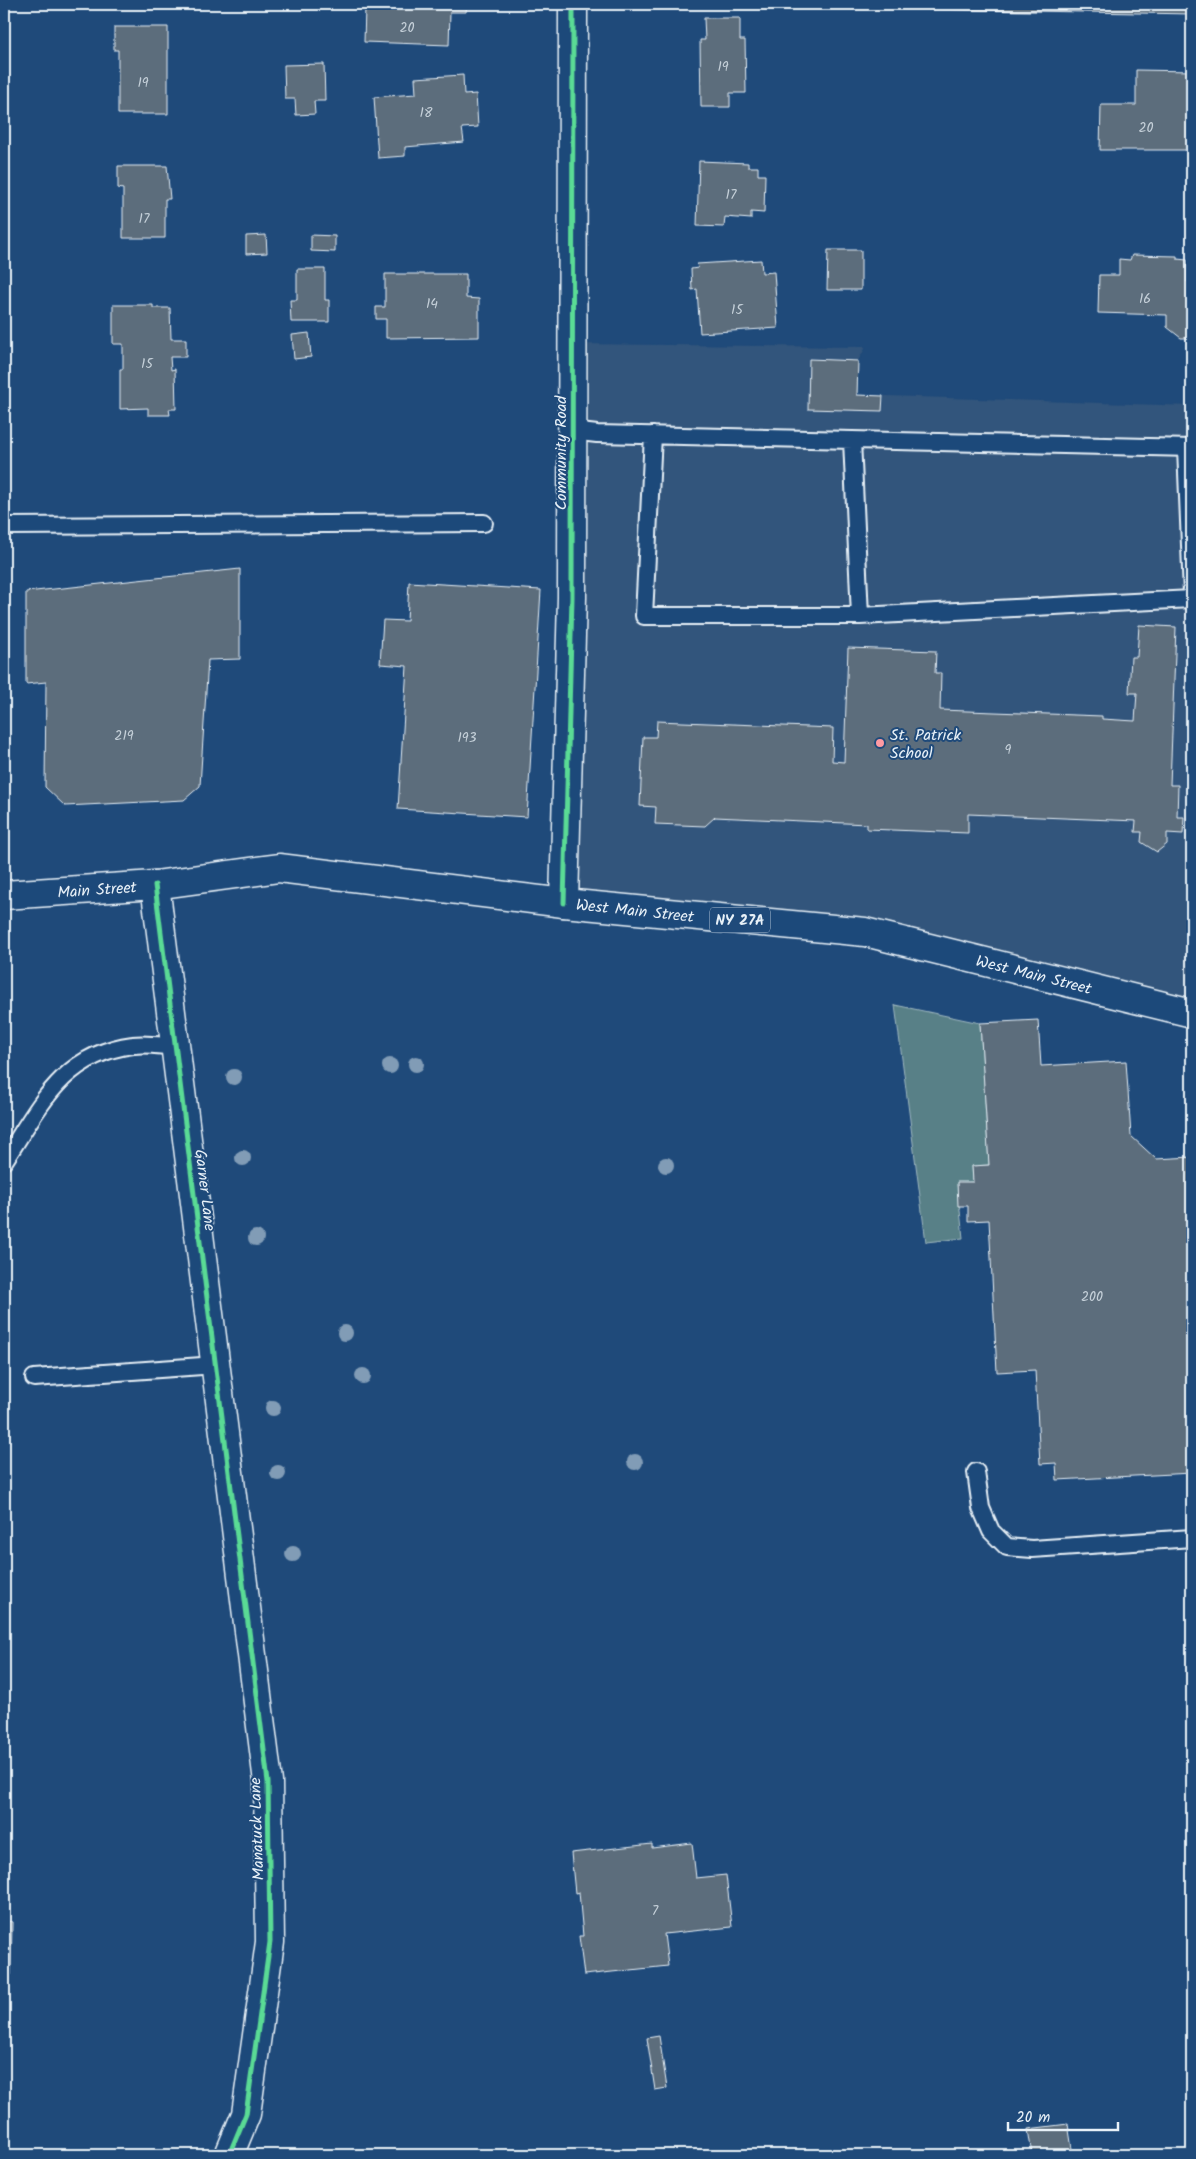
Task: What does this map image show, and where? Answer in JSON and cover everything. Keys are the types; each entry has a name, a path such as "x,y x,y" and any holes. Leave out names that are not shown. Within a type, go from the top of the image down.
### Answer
{"street":[{"name":"Community Road","path":"564,903 572,597 573,4"},
{"name":"West Main Street","path":"279,868 564,903 864,932 1192,1013"},
{"name":"Main Street","path":"4,895 155,885 279,868"},
{"name":"Garner Lane","path":"155,885 232,1498"},
{"name":"Manatuck Lane","path":"229,2155 246,2114 270,1942 268,1782 232,1498"}],"lane":[{"path":"572,431 597,434 1189,448 1192,594"},
{"path":"652,435 644,616 860,616 1192,599"},
{"path":"852,440 860,616"},
{"path":"4,526 484,523"},
{"path":"4,1161 53,1088 71,1069 97,1054 133,1044 175,1047"},
{"path":"34,1378 216,1365"},
{"path":"976,1472 981,1508 988,1525 991,1531 1007,1547 1032,1549 1192,1538"}],"shaded area":[{"name":"St. Patrick School","path":"572,344 866,347 858,361 858,395 1192,406 1192,1013 865,932 564,903"}],"green space":[{"path":"895,1005 980,1023 989,1165 972,1166 973,1182 957,1183 963,1238 926,1242"}],"building":[{"path":"399,4 467,4 466,12 450,12 449,45 364,42 365,8 399,9"},
{"path":"923,4 1192,4 1192,14 923,9"},
{"path":"704,18 740,18 740,40 745,40 746,93 730,93 730,107 701,107 700,40 705,40"},
{"path":"114,27 168,27 168,114 118,114 118,50 114,50"},
{"path":"324,64 325,101 314,101 315,114 296,115 295,99 285,99 284,65"},
{"path":"1136,70 1192,71 1192,150 1100,150 1101,105 1136,105"},
{"path":"463,75 464,95 476,94 478,127 462,128 464,142 405,147 405,156 378,158 374,97 416,94 415,78"},
{"path":"699,161 748,163 748,167 758,167 758,175 765,175 764,213 751,212 751,219 725,217 724,227 697,226"},
{"path":"118,166 167,166 170,199 165,199 165,238 123,238 123,189 118,188"},
{"path":"266,235 267,253 246,254 246,236"},
{"path":"311,235 335,236 335,252 311,251"},
{"path":"828,250 861,250 861,290 827,290"},
{"path":"1132,255 1177,256 1177,259 1187,260 1187,282 1192,282 1192,338 1181,338 1167,327 1167,315 1098,313 1099,275 1119,275 1119,259 1130,260"},
{"path":"761,260 762,273 774,272 778,328 700,333 697,289 692,290 691,269 698,268 697,264"},
{"path":"297,269 325,269 325,300 329,300 329,322 291,322 290,300 297,300"},
{"path":"385,274 466,274 466,298 479,299 479,337 386,338 386,319 376,319 376,307 385,307"},
{"path":"113,305 153,305 153,308 170,308 171,339 186,339 186,357 170,357 171,370 175,369 176,409 169,409 170,415 148,415 148,408 120,409 120,369 123,369 123,344 113,344"},
{"path":"309,333 311,357 294,359 292,335"},
{"path":"809,359 858,361 857,395 883,396 882,411 808,409"},
{"path":"240,569 240,659 208,660 200,786 184,800 65,806 45,787 46,682 26,684 26,592"},
{"path":"409,582 541,590 527,817 398,809 407,666 380,664 383,620 407,621"},
{"name":"St. Patrick School","path":"1139,625 1176,627 1170,785 1178,785 1177,817 1184,817 1183,834 1167,833 1167,844 1157,852 1141,842 1142,832 1135,832 1136,821 968,814 968,833 867,829 867,824 715,817 705,826 655,824 656,807 640,806 643,737 656,737 657,721 833,728 832,761 844,762 848,648 936,651 935,673 941,673 940,710 1102,716 1102,719 1135,721 1137,693 1129,693 1131,657 1137,657"},
{"path":"1038,1020 1041,1066 1126,1061 1131,1136 1156,1159 1192,1157 1192,1473 1057,1480 1056,1463 1040,1464 1035,1370 997,1372 989,1220 968,1221 968,1206 958,1206 957,1182 973,1182 972,1166 989,1165 980,1023"},
{"path":"692,1843 696,1878 726,1875 732,1927 664,1934 668,1966 584,1975 579,1936 583,1936 579,1892 575,1893 571,1853 652,1844 652,1848"},
{"path":"4,1883 8,1884 8,1921 12,1922 11,1975 4,1975"},
{"path":"659,2036 667,2088 655,2090 647,2038"},
{"path":"1068,2124 1073,2155 1032,2155 1028,2129"}],"cycle path":[{"path":"564,903 572,597 573,4"},
{"path":"155,885 268,1782 270,1942 246,2114 229,2155"}],"place":[{"name":"St. Patrick School","path":"880,743"}]}
